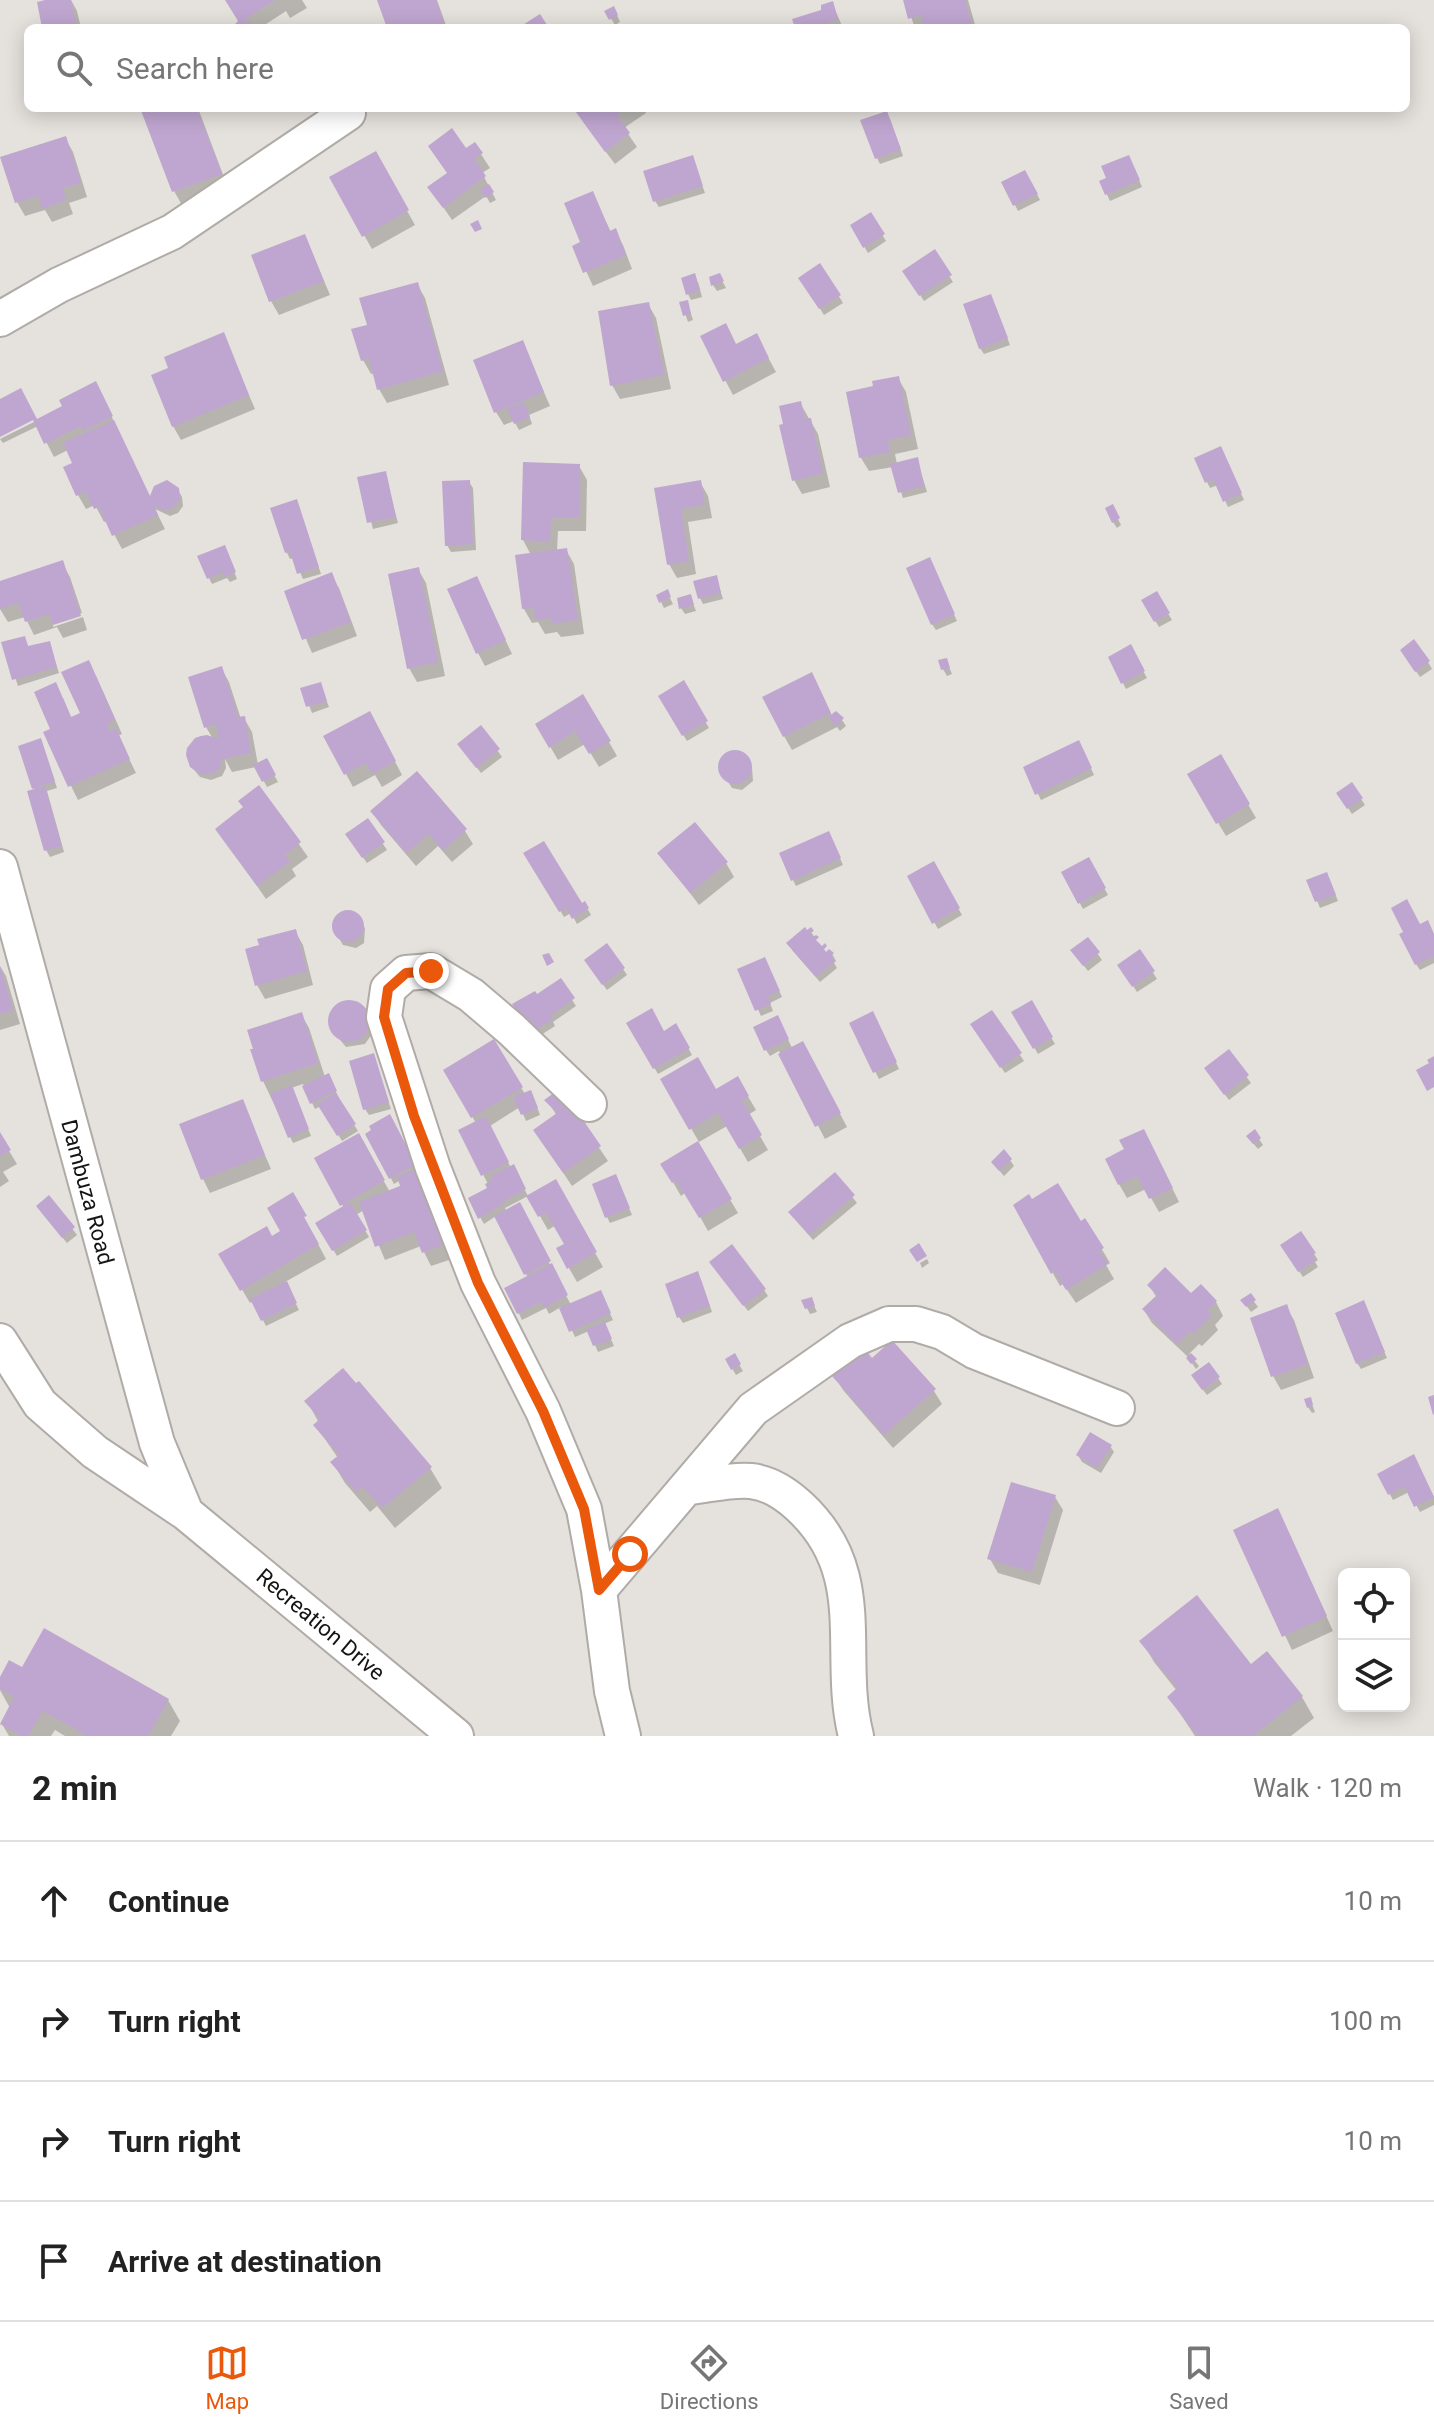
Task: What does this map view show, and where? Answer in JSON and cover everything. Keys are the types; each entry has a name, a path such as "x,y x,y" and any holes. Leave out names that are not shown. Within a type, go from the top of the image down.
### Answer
{"street":[{"path":"0,319 59,285 172,232 348,113"},
{"name":"Dambuza Road","path":"0,867 157,1443 186,1513"},
{"path":"589,1104 471,995 431,971 406,973 388,989 384,1017 414,1116 478,1283 543,1411 584,1509 599,1590 612,1691 623,1736"},
{"path":"599,1590 690,1487 753,1409 850,1341 889,1324 916,1324 942,1332 974,1351 1117,1408"},
{"name":"Recreation Drive","path":"0,1341 40,1404 95,1452 186,1513 456,1736"},
{"path":"690,1487 751,1481 785,1493 818,1523 839,1566 849,1608 849,1670 856,1736"}],"building":[{"path":"71,0 76,24 41,24 37,2"},
{"path":"225,0 275,0 243,20 253,24 235,24 238,21"},
{"path":"377,0 436,0 444,24 386,24"},
{"path":"903,0 965,0 971,24 923,24 921,15 908,19"},
{"path":"833,1 838,19 828,24 794,24 792,19 821,10 821,5"},
{"path":"614,6 618,15 609,20 604,11"},
{"path":"540,14 546,24 524,24"},
{"path":"142,112 199,112 222,174 172,192"},
{"path":"576,112 621,112 617,115 630,133 605,152"},
{"path":"887,112 901,149 875,159 860,120"},
{"path":"452,128 466,148 475,142 483,153 474,159 486,176 443,208 427,187 447,173 428,146"},
{"path":"66,136 81,183 63,188 66,200 42,209 38,196 15,203 0,157"},
{"path":"376,151 409,210 362,237 329,177"},
{"path":"693,155 703,186 653,202 643,171"},
{"path":"1129,155 1140,180 1105,195 1099,181 1106,178 1101,166"},
{"path":"1025,170 1038,194 1013,206 1001,182"},
{"path":"489,184 494,192 485,198 480,189"},
{"path":"593,191 610,231 616,228 626,255 583,273 572,246 580,242 564,203"},
{"path":"871,212 885,234 863,248 850,225"},
{"path":"478,220 482,229 475,232 470,224"},
{"path":"305,234 324,281 269,302 251,255"},
{"path":"935,249 952,275 919,296 902,271"},
{"path":"820,263 841,295 819,309 798,278"},
{"path":"695,273 700,290 686,295 681,278"},
{"path":"720,273 724,281 711,286 709,277"},
{"path":"418,282 443,371 377,390 369,359 361,361 351,329 367,325 359,298"},
{"path":"991,294 1008,338 979,349 963,304"},
{"path":"688,300 691,314 683,316 679,302"},
{"path":"649,302 664,375 610,386 598,311"},
{"path":"726,323 736,344 757,333 769,358 723,382 700,336"},
{"path":"224,332 249,395 172,427 151,375 168,368 164,357"},
{"path":"523,340 544,392 494,413 473,360"},
{"path":"899,376 911,435 888,440 890,452 859,458 846,392 873,386 872,381"},
{"path":"96,381 113,416 83,431 81,426 44,444 33,420 0,437 0,399 21,388 37,419 62,406 59,400"},
{"path":"801,401 805,419 811,418 823,473 792,481 779,425 783,424 779,406"},
{"path":"524,402 530,417 514,424 507,409"},
{"path":"114,420 150,496 154,486 167,480 179,488 180,499 171,509 161,510 154,505 158,515 112,536 99,507 94,509 86,492 76,496 63,467 72,463 63,443"},
{"path":"1221,446 1242,493 1223,502 1213,479 1205,483 1194,458"},
{"path":"918,457 924,486 898,493 890,464"},
{"path":"523,462 580,464 579,517 551,517 550,542 521,540"},
{"path":"386,471 396,517 367,523 357,477"},
{"path":"470,480 473,544 445,546 442,481"},
{"path":"701,480 705,504 681,509 689,561 667,565 654,488"},
{"path":"297,499 319,567 297,574 290,552 285,553 270,508"},
{"path":"1113,504 1120,518 1112,523 1105,508"},
{"path":"225,545 236,572 224,577 223,572 207,579 197,556"},
{"path":"567,548 578,620 551,624 551,618 535,620 534,608 522,609 515,555"},
{"path":"930,557 955,614 931,625 906,568"},
{"path":"63,560 81,616 53,625 49,614 25,622 18,603 0,609 0,581"},
{"path":"419,567 438,662 407,669 388,574"},
{"path":"332,572 351,622 302,640 284,591"},
{"path":"717,575 721,593 698,599 693,581"},
{"path":"477,576 506,640 476,654 447,589"},
{"path":"668,589 671,597 659,603 656,595"},
{"path":"1157,591 1170,613 1154,622 1141,600"},
{"path":"691,594 694,605 679,609 677,598"},
{"path":"25,636 28,646 50,641 57,667 12,680 1,642"},
{"path":"1414,639 1430,661 1415,672 1400,650"},
{"path":"1131,644 1145,671 1121,684 1108,657"},
{"path":"947,658 950,668 941,670 938,660"},
{"path":"89,660 115,719 107,724 110,731 116,728 130,759 68,787 43,732 50,729 34,692 56,682 71,717 80,713 61,672"},
{"path":"222,666 238,717 245,716 251,753 222,759 219,769 200,774 190,767 187,748 201,736 219,739 216,724 204,728 188,677"},
{"path":"812,672 831,713 783,737 762,697"},
{"path":"684,680 708,721 682,736 658,696"},
{"path":"321,682 327,701 306,707 300,688"},
{"path":"583,694 611,741 589,754 575,731 549,748 535,724"},
{"path":"370,711 396,761 372,774 366,763 344,775 323,736"},
{"path":"836,711 844,718 836,726 828,717"},
{"path":"481,725 500,749 476,768 457,744"},
{"path":"41,738 55,781 32,789 18,746"},
{"path":"1079,740 1092,768 1035,795 1023,767"},
{"path":"735,750 747,755 752,767 747,779 735,784 723,779 718,767 723,755"},
{"path":"1221,754 1250,804 1216,824 1187,774"},
{"path":"267,758 276,775 262,782 253,765"},
{"path":"417,771 467,829 443,850 429,834 406,853 370,811"},
{"path":"1352,782 1363,798 1347,809 1336,793"},
{"path":"259,785 301,842 285,855 290,862 257,886 215,829 243,807 238,801"},
{"path":"45,786 62,846 44,851 27,791"},
{"path":"368,818 385,842 362,858 345,834"},
{"path":"695,822 728,862 690,893 657,853"},
{"path":"829,831 841,858 791,881 779,853"},
{"path":"544,841 582,903 585,901 589,908 572,919 566,908 559,912 523,853"},
{"path":"1089,857 1106,888 1078,904 1061,872"},
{"path":"934,861 960,908 932,924 907,876"},
{"path":"1327,872 1336,895 1315,902 1306,880"},
{"path":"1407,899 1420,924 1428,920 1434,934 1434,956 1415,965 1399,934 1403,932 1391,908"},
{"path":"348,910 359,915 364,926 359,937 348,942 337,937 332,926 337,915"},
{"path":"805,927 807,930 811,927 814,931 810,933 813,937 819,937 816,940 822,946 825,943 826,952 829,949 834,953 831,956 835,961 816,977 786,943"},
{"path":"296,929 307,971 255,986 245,949 259,945 257,939"},
{"path":"1088,937 1100,952 1083,966 1070,950"},
{"path":"607,943 625,968 602,985 584,960"},
{"path":"1140,949 1155,971 1132,987 1117,965"},
{"path":"549,953 554,962 547,966 542,955"},
{"path":"765,957 780,991 768,996 771,1004 755,1011 737,969"},
{"path":"0,967 13,1010 0,1014"},
{"path":"561,978 575,998 551,1015 553,1019 533,1032 512,1004 535,991 537,994"},
{"path":"349,1000 364,1006 370,1021 364,1036 349,1042 334,1036 328,1021 334,1006"},
{"path":"1032,1000 1053,1037 1033,1049 1011,1012"},
{"path":"652,1008 664,1031 676,1023 690,1048 653,1069 626,1023"},
{"path":"992,1010 1022,1053 1000,1068 970,1024"},
{"path":"873,1011 897,1062 873,1073 849,1023"},
{"path":"302,1012 318,1063 261,1082 247,1030"},
{"path":"778,1015 789,1039 764,1051 753,1027"},
{"path":"494,1039 523,1087 471,1118 443,1070"},
{"path":"803,1041 841,1113 815,1127 778,1054"},
{"path":"1229,1049 1249,1075 1224,1095 1204,1068"},
{"path":"374,1053 389,1102 363,1110 349,1061"},
{"path":"1434,1056 1434,1087 1427,1091 1416,1070 1429,1063 1427,1060"},
{"path":"698,1057 716,1089 738,1076 749,1096 742,1100 762,1135 739,1149 718,1113 689,1130 660,1079"},
{"path":"329,1073 337,1091 310,1104 302,1086"},
{"path":"292,1085 309,1129 288,1138 270,1094"},
{"path":"561,1088 601,1146 563,1173 533,1130 557,1113 544,1100"},
{"path":"531,1090 538,1108 521,1115 513,1097"},
{"path":"336,1093 356,1124 337,1136 317,1104"},
{"path":"243,1099 265,1155 201,1180 179,1124"},
{"path":"390,1114 416,1164 389,1179 365,1134 371,1130 369,1126"},
{"path":"486,1116 509,1162 481,1176 458,1130"},
{"path":"1144,1129 1173,1188 1149,1199 1137,1176 1118,1185 1105,1159 1124,1149 1119,1140"},
{"path":"1255,1129 1261,1138 1253,1144 1246,1136"},
{"path":"0,1132 11,1150 0,1156"},
{"path":"359,1133 385,1180 340,1206 314,1158"},
{"path":"698,1141 732,1199 699,1218 676,1180 672,1183 660,1164"},
{"path":"1004,1149 1012,1159 999,1171 991,1162"},
{"path":"514,1164 526,1189 478,1219 468,1198 487,1188 485,1184 493,1180 491,1176"},
{"path":"421,1167 445,1244 422,1253 414,1232 375,1247 359,1202 400,1186 397,1176"},
{"path":"835,1172 855,1195 809,1235 788,1212"},
{"path":"616,1174 630,1208 605,1218 592,1184"},
{"path":"556,1179 597,1252 567,1269 556,1248 564,1244 546,1213 538,1217 526,1196"},
{"path":"1058,1183 1081,1221 1085,1218 1104,1248 1099,1251 1108,1264 1066,1290 1054,1271 1051,1274 1013,1205 1029,1194 1032,1199"},
{"path":"293,1192 319,1244 240,1291 218,1254 267,1226 272,1236 280,1231 267,1208"},
{"path":"49,1195 75,1227 62,1238 36,1206"},
{"path":"350,1202 367,1230 332,1251 315,1223"},
{"path":"520,1202 551,1261 524,1275 494,1216"},
{"path":"1301,1231 1316,1253 1312,1255 1316,1260 1298,1272 1280,1245"},
{"path":"919,1243 927,1256 917,1262 909,1250"},
{"path":"732,1244 766,1289 743,1306 709,1262"},
{"path":"552,1263 568,1295 544,1308 541,1302 517,1314 504,1288"},
{"path":"1165,1267 1191,1293 1201,1284 1217,1301 1207,1311 1212,1315 1193,1334 1190,1331 1177,1344 1142,1309 1157,1295 1147,1285"},
{"path":"698,1271 710,1306 677,1318 665,1284"},
{"path":"287,1281 297,1303 261,1321 250,1299"},
{"path":"601,1290 611,1313 569,1332 559,1308"},
{"path":"1251,1293 1256,1300 1246,1307 1240,1300"},
{"path":"812,1297 815,1306 805,1309 801,1300"},
{"path":"1364,1300 1385,1352 1356,1364 1335,1313"},
{"path":"1287,1304 1308,1364 1271,1377 1250,1318"},
{"path":"605,1322 612,1339 593,1346 586,1329"},
{"path":"892,1340 936,1389 884,1435 832,1376 864,1348 872,1358"},
{"path":"735,1353 741,1364 731,1370 725,1359"},
{"path":"1191,1353 1197,1359 1191,1364 1186,1358"},
{"path":"1209,1362 1220,1377 1202,1390 1191,1375"},
{"path":"343,1368 356,1383 359,1381 432,1467 382,1508 363,1487 356,1492 330,1462 339,1455 313,1425 320,1419 304,1401"},
{"path":"1434,1395 1434,1414 1433,1415 1428,1397"},
{"path":"1311,1397 1313,1405 1307,1408 1304,1399"},
{"path":"1090,1432 1112,1445 1097,1468 1076,1455"},
{"path":"1414,1454 1434,1497 1414,1507 1404,1486 1388,1495 1377,1474"},
{"path":"1011,1482 1056,1495 1032,1572 987,1559"},
{"path":"1278,1508 1327,1616 1282,1637 1233,1530"},
{"path":"1197,1595 1251,1664 1267,1651 1303,1696 1253,1736 1198,1736 1167,1697 1177,1688 1139,1641"},
{"path":"44,1628 169,1699 148,1736 88,1736 43,1711 28,1736 0,1724 14,1697 0,1689 0,1677 9,1660 22,1667"}],"route":[{"path":"431,971 406,973 388,989 384,1017 414,1116 478,1283 543,1411 584,1509 599,1590 630,1554"}]}
